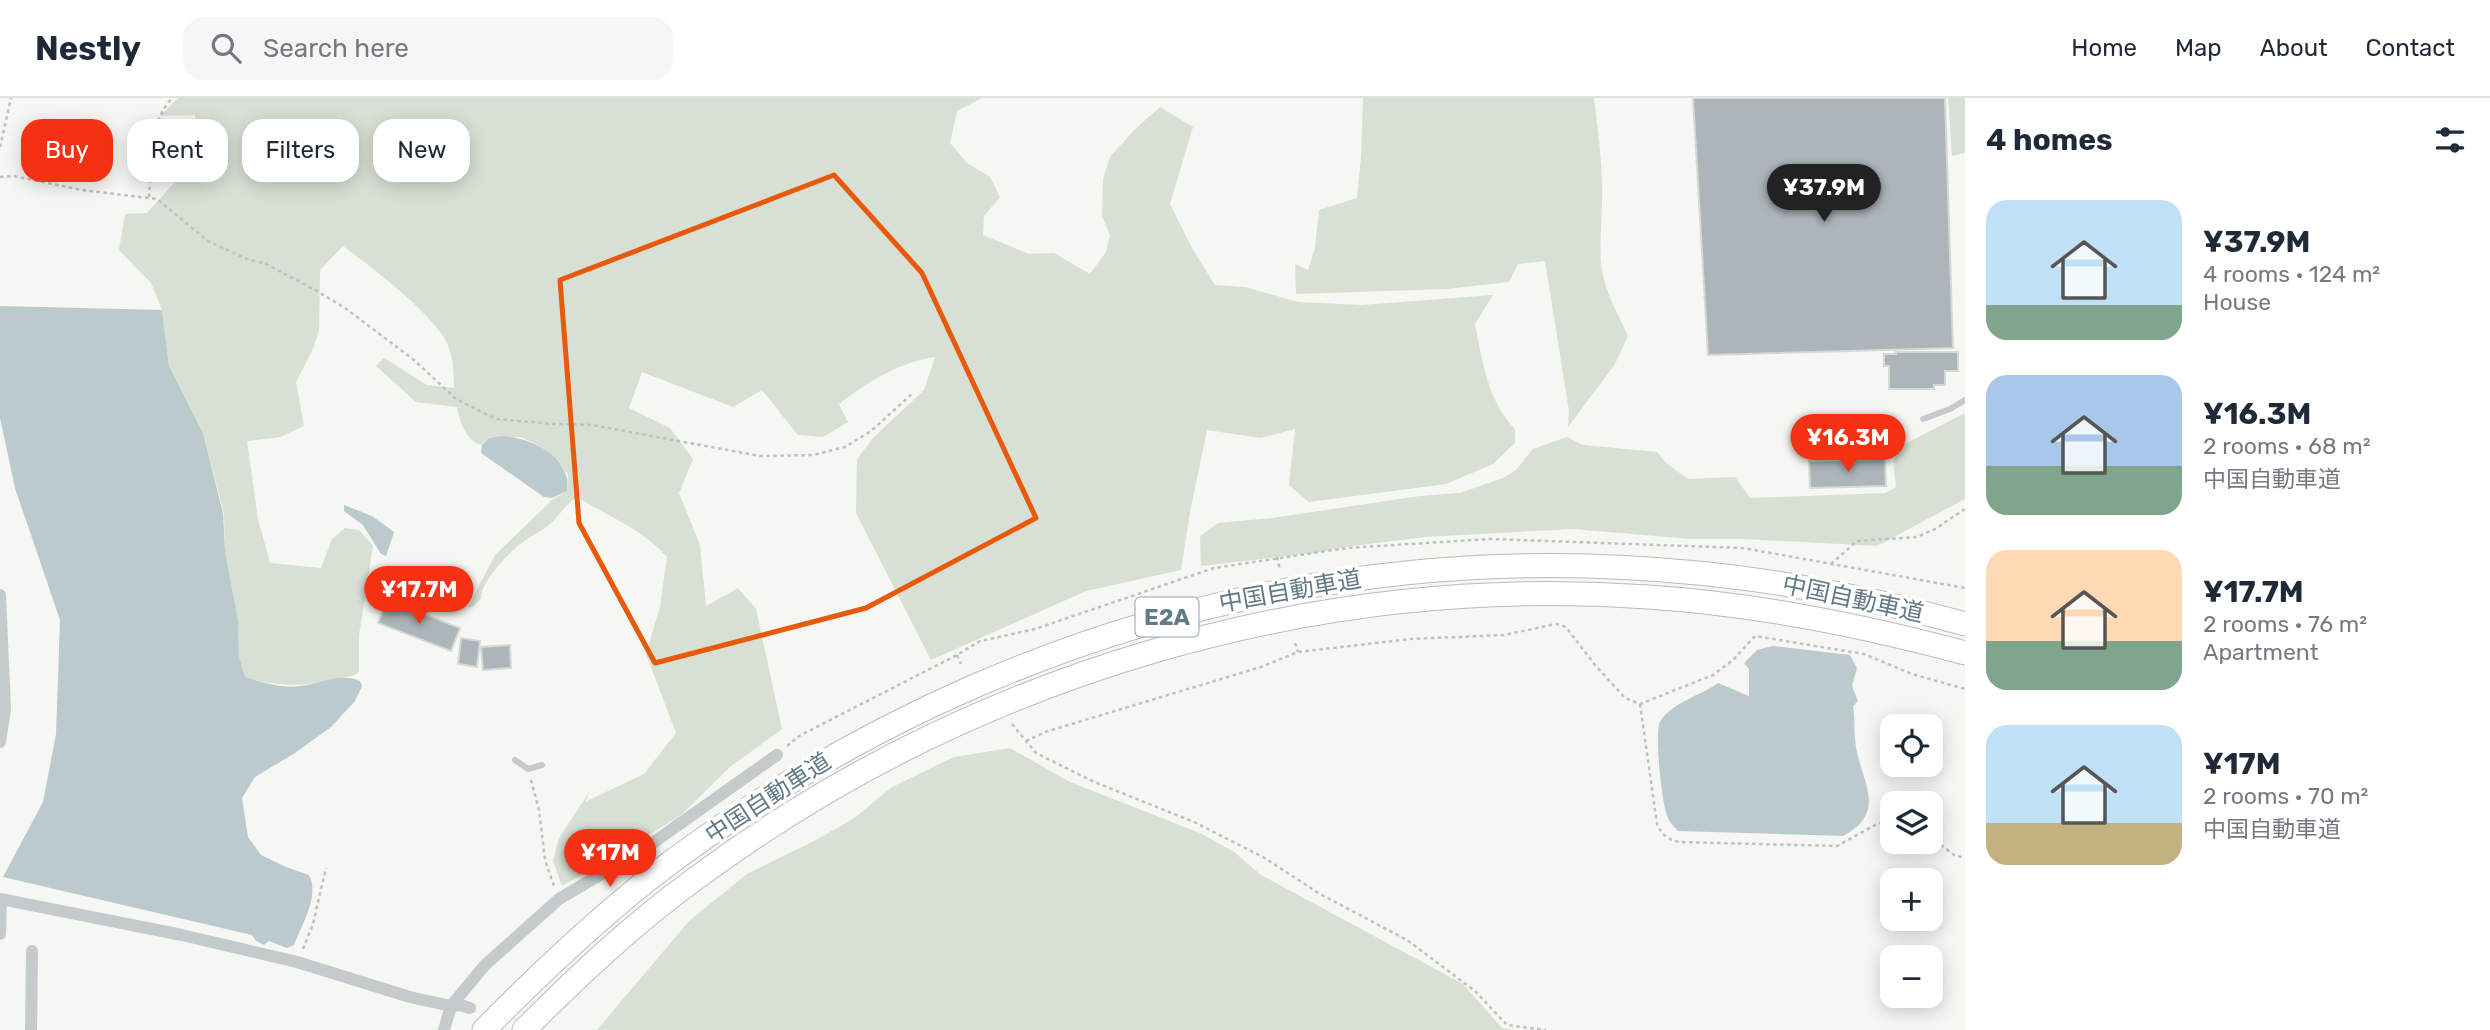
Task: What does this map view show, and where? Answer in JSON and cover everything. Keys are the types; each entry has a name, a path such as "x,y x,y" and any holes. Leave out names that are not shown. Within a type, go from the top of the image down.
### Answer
{"highway":[{"name":"中国自動車道","path":"484,1030 593,925 670,863 743,811 815,766 893,723 970,687 1057,652 1138,625 1218,603 1301,586 1370,576 1470,566 1559,565 1740,577 1801,586 1913,609 1965,624"},
{"name":"中国自動車道","path":"524,1030 628,931 685,886 766,830 832,789 905,748 1061,680 1200,638 1310,614 1387,604 1472,596 1555,594 1647,597 1737,605 1821,619 1965,653"}],"street":[{"path":"0,595 5,709 0,742"},
{"path":"443,1030 451,1006 485,965 559,899 647,847 777,755"},
{"path":"0,934 0,900 182,935 297,962 411,997 470,1008"},
{"path":"31,1030 32,951"}],"lane":[{"path":"1923,419 1951,409 1965,400"},
{"path":"515,760 528,769 542,765"}],"path":[{"path":"0,147 10,98"},
{"path":"149,197 153,135 164,108 172,98"},
{"path":"0,177 14,176 82,190 158,199 208,241 247,259 266,264 345,308 414,360 456,399 496,419 592,425 760,456 813,456 854,442 871,431 913,393"},
{"path":"1831,564 1857,541 1917,537 1935,529 1965,509"},
{"path":"1277,557 1280,570"},
{"path":"1026,741 1045,732 1261,667 1298,652 1410,639 1504,635 1556,624 1566,627 1625,698 1640,704 1713,675 1733,660 1755,636 1864,654 1912,674 1965,689"},
{"path":"1295,643 1298,652"},
{"path":"957,655 961,664"},
{"path":"1640,704 1657,824 1660,832 1668,839 1679,842 1837,846 1880,823"},
{"path":"1012,724 1036,753 1194,822 1263,857 1320,894 1407,940 1475,991 1507,1025 1546,1030"},
{"path":"528,769 539,810 544,860 559,899"},
{"path":"1943,846 1954,855 1965,858"},
{"path":"297,962 313,924 326,868"}],"highlighted area":[{"path":"834,175 922,273 1036,518 866,608 655,663 579,523 560,280"}],"shaded area":[{"path":"178,98 982,98 957,111 950,143 967,163 990,177 1000,197 984,216 983,235 1029,254 1054,253 1090,274 1106,252 1110,235 1102,216 1103,179 1110,157 1133,131 1160,107 1193,127 1170,204 1193,250 1215,285 1245,287 1298,302 1362,305 1493,295 1475,324 1492,393 1515,429 1515,443 1493,464 1446,484 1309,502 1289,485 1295,429 1261,438 1207,430 1181,570 1086,591 931,660 856,513 857,459 873,438 924,390 935,357 897,368 850,396 839,404 848,422 823,437 798,435 762,390 733,407 642,372 629,408 670,428 693,459 679,493 700,545 706,606 738,588 756,609 782,729 730,767 681,815 562,886 553,861 559,838 590,791 585,802 644,774 676,733 646,654 660,607 667,557 647,538 577,497 548,526 506,557 486,583 481,598 473,607 468,607 495,555 552,500 567,491 568,475 558,460 538,445 520,437 488,437 481,445 476,443 464,429 457,407 416,402 376,366 384,358 427,385 454,388 450,351 438,329 399,290 343,246 320,270 319,331 296,382 304,426 280,437 247,441 258,519 270,563 321,568 332,539 345,528 359,530 373,546 359,635 359,671 355,675 300,685 275,684 245,677 239,658 238,620 225,551 224,513 203,433 169,366 162,310 151,283 119,250 125,214 147,213 175,182 228,182 228,119 196,119 195,115 160,116"},
{"path":"1363,98 1594,98 1602,175 1600,248 1603,276 1628,336 1615,364 1568,427 1569,411 1545,261 1518,264 1509,282 1446,289 1296,294 1295,264 1308,270 1315,248 1319,210 1357,198"},
{"path":"1948,98 1965,98 1965,153 1952,156"},
{"path":"0,306 162,310 169,366 203,433 223,513 225,551 238,620 239,657 245,677 286,687 338,678 360,681 362,686 355,701 331,727 255,777 242,798 248,837 261,855 309,875 312,883 311,901 294,945 287,948 269,941 264,945 252,935 3,877 43,802 56,734 60,620 15,488 0,418"},
{"path":"1965,413 1965,499 1877,546 1691,539 1572,529 1425,537 1201,566 1200,536 1218,523 1460,493 1503,478 1516,470 1533,449 1567,437 1583,445 1657,452 1666,463 1688,479 1735,477 1750,498 1886,493 1896,487 1893,461 1903,445"},
{"path":"503,436 521,439 549,452 562,466 567,478 567,491 552,498 544,497 481,453 482,445 488,438"},
{"path":"344,505 372,516 394,532 386,556 381,554 363,525 344,511"},
{"path":"1773,646 1850,655 1857,668 1852,686 1858,701 1853,706 1855,739 1868,793 1866,816 1843,836 1678,831 1668,818 1663,799 1658,754 1660,722 1678,705 1718,683 1749,696 1749,669 1744,663 1757,650"},
{"path":"1010,748 1070,782 1200,833 1234,852 1261,875 1463,984 1502,1028 1514,1030 597,1030 689,921 747,874 853,819 892,787 954,757"}],"building":[{"path":"1693,98 1945,98 1953,348 1708,355"},
{"path":"1958,352 1958,371 1945,371 1945,385 1934,385 1934,389 1889,389 1889,366 1884,366 1884,354"},
{"path":"1885,459 1886,486 1810,488 1809,461"},
{"path":"387,600 460,628 451,651 378,623"},
{"path":"461,638 480,641 477,667 458,664"},
{"path":"510,645 511,668 483,670 481,647"}]}
